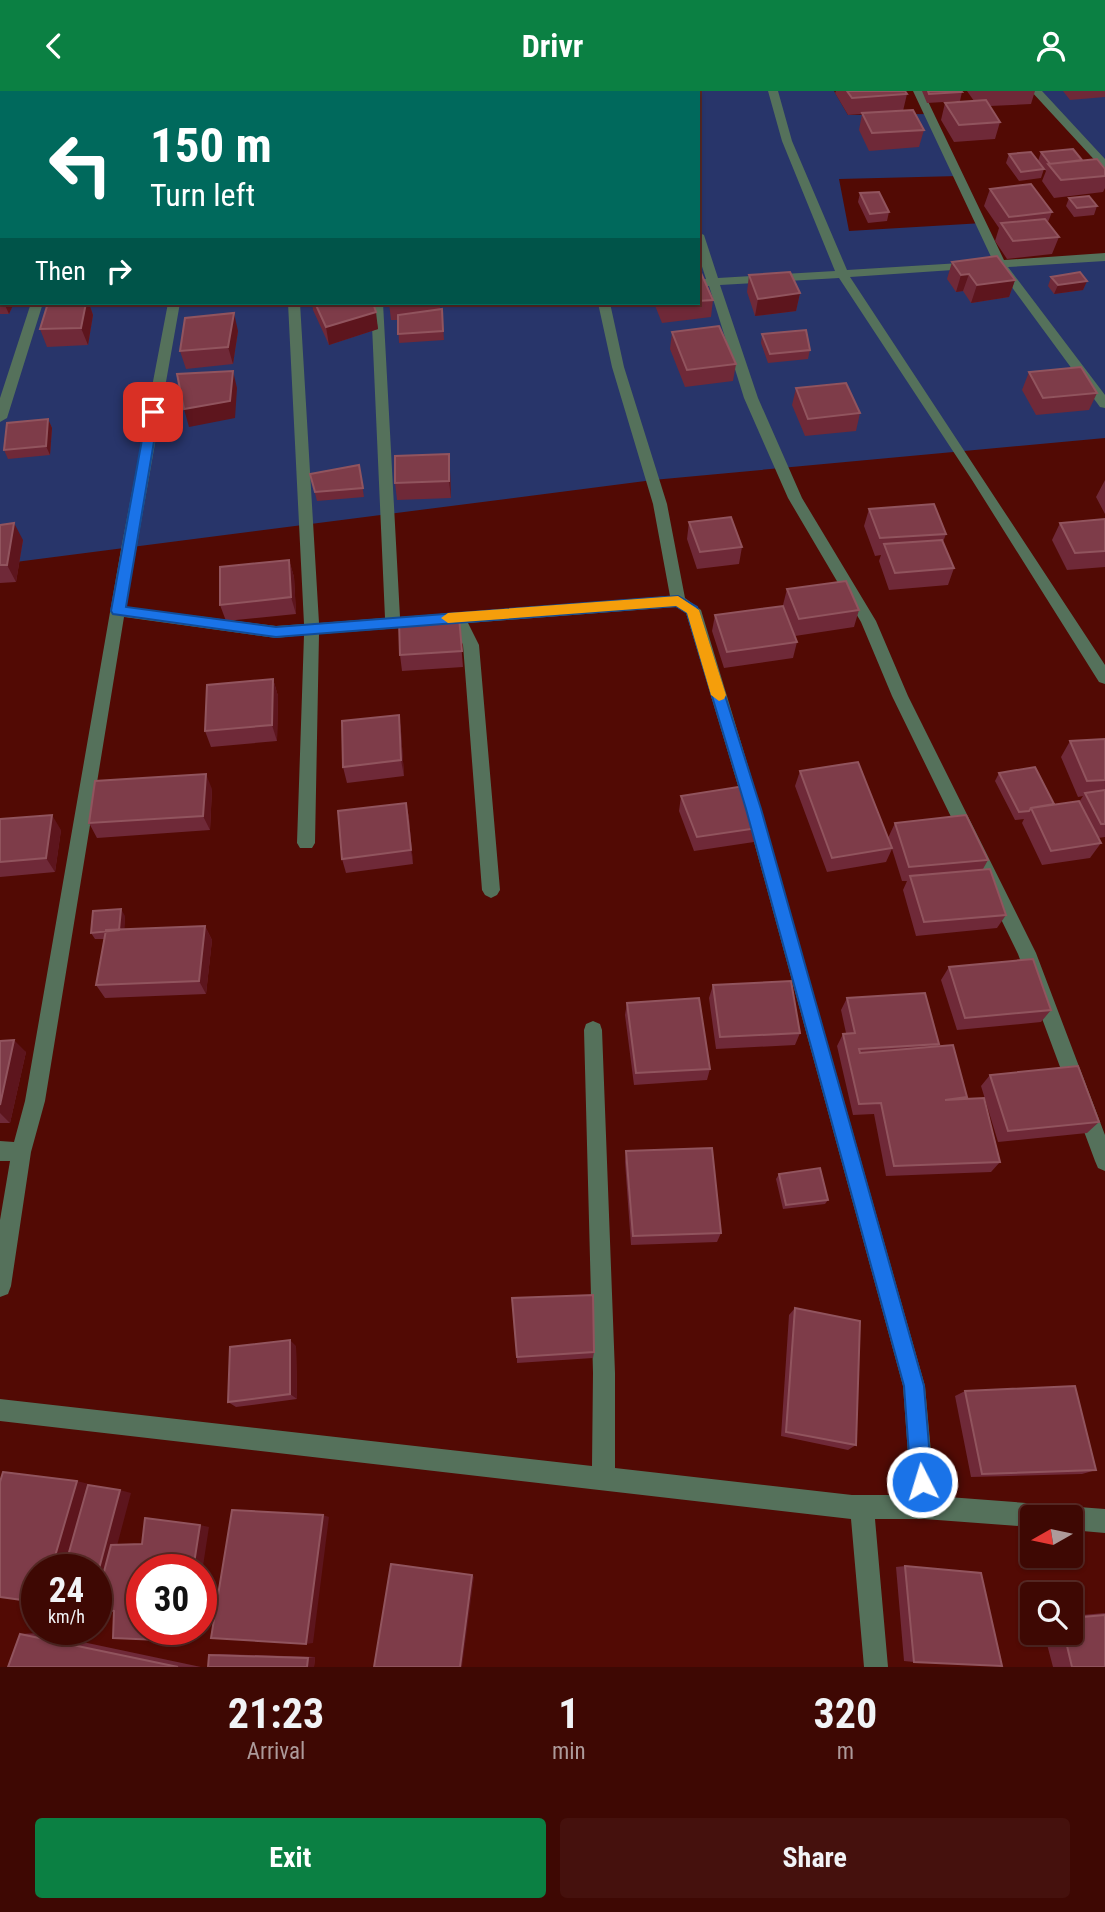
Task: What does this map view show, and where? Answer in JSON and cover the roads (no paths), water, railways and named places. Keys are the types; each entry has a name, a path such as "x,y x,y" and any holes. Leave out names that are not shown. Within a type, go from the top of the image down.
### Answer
{"street":[{"path":"773,91 787,141 844,275 985,488 1105,678"},
{"path":"918,91 1001,265 1105,404"},
{"path":"1037,91 1105,165"},
{"path":"700,241 751,398 795,498 868,621 900,696 1027,953 1105,1161"},
{"path":"700,283 1105,257"},
{"path":"0,418 36,305"},
{"path":"0,1286 21,1152 35,1101 118,611 174,305"},
{"path":"295,305 312,630 306,842"},
{"path":"377,305 393,621"},
{"path":"604,305 618,367 660,504 678,601"},
{"path":"118,611 276,632 678,601 693,610 753,809 914,1386 923,1507"},
{"path":"458,617 471,645 491,890"},
{"path":"593,1030 604,1373 603,1479"},
{"path":"0,1151 21,1152"},
{"path":"0,1410 862,1507 923,1507 1020,1514"},
{"path":"862,1507 876,1667"},
{"path":"1083,1519 1105,1521"}]}
